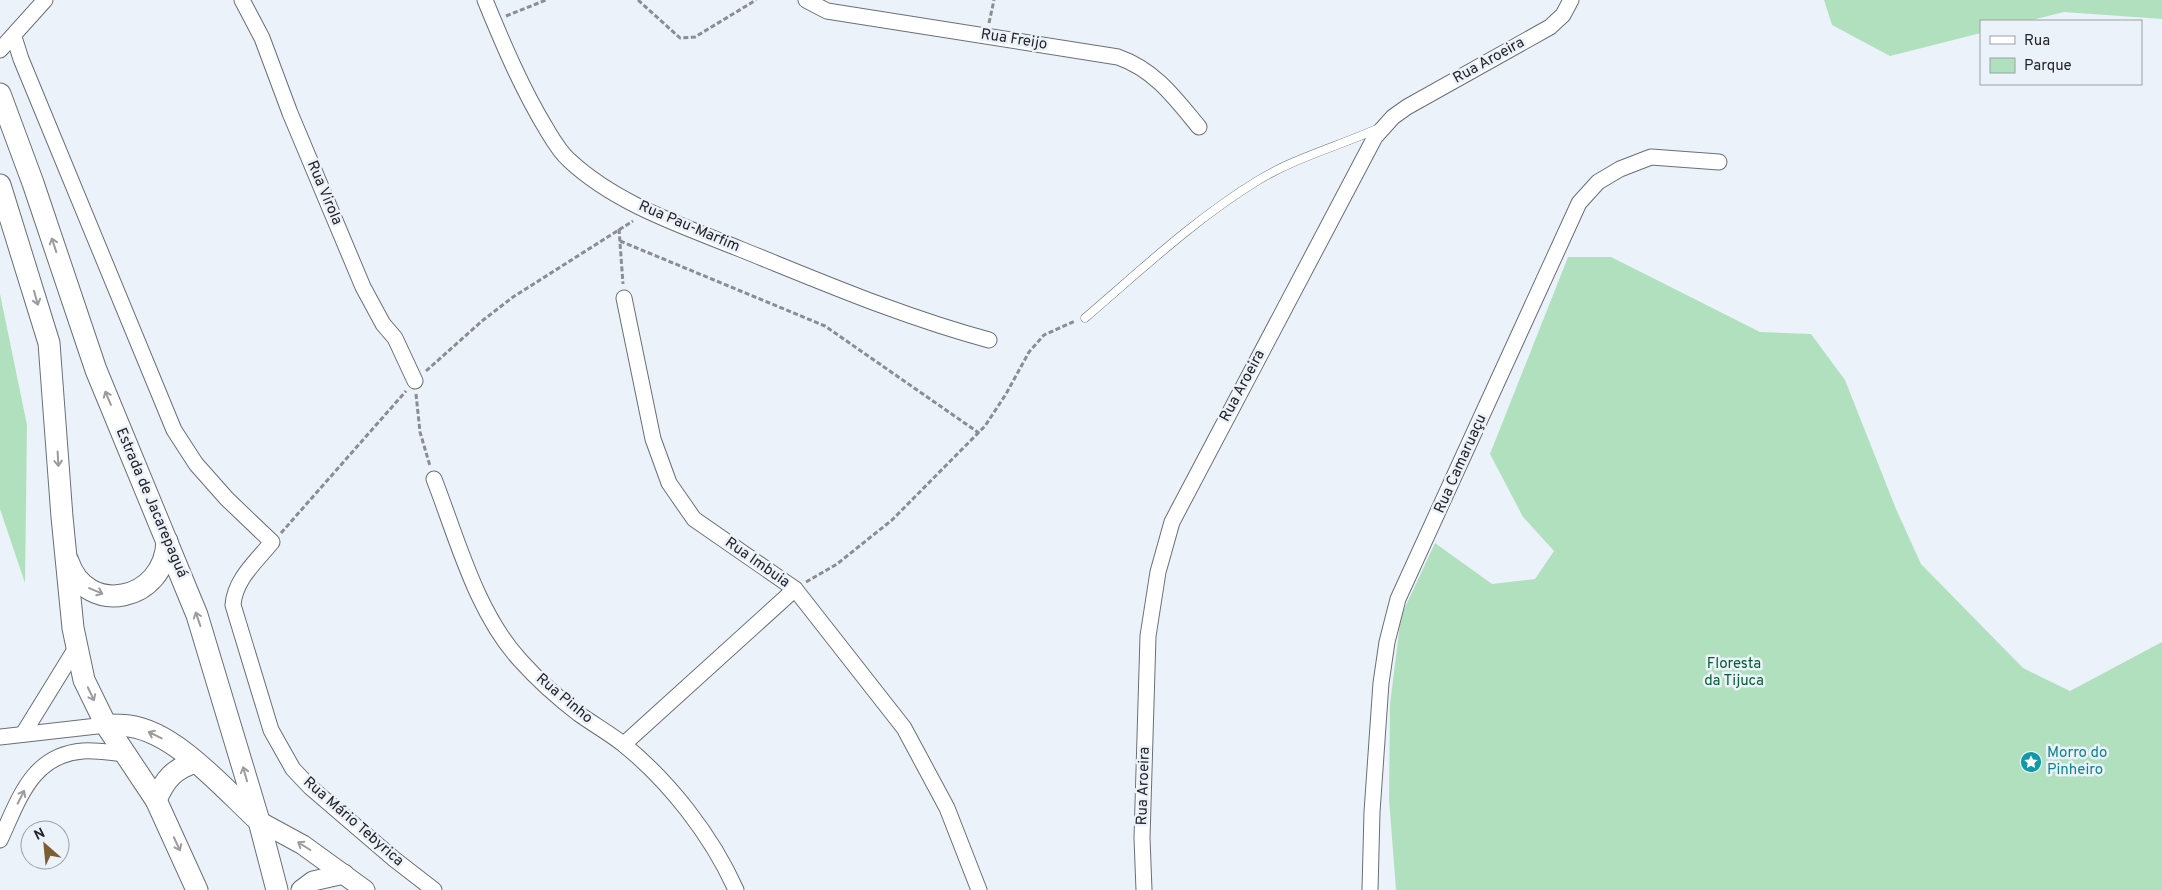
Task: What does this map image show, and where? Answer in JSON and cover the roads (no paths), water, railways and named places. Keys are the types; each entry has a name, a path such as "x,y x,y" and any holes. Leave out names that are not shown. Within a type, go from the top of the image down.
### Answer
{"main road":[{"name":"Estrada de Jacarepaguá","path":"0,94 34,183 96,370 198,615 259,821 277,890"},
{"path":"0,185 49,343 66,555 76,648 84,680 106,725 156,800 198,890"},
{"path":"66,555 74,574 89,588 109,595 120,595 139,590 155,578 164,560 166,540"},
{"path":"106,725 130,726 152,733 179,748 259,821"},
{"path":"156,800 162,785 171,774 182,766 195,762"}],"street":[{"path":"0,50 14,37 45,0"},
{"name":"Rua Virola","path":"242,0 262,38 290,113 363,287 383,324 395,338 415,381"},
{"name":"Rua Pau-Marfim","path":"485,0 533,108 556,145 568,160 619,196 648,211 892,310 938,326 989,340"},
{"name":"Rua Freijo","path":"806,0 827,11 1118,57 1134,63 1169,90 1198,127"},
{"name":"Rua Aroeira","path":"1144,890 1142,838 1148,636 1158,572 1172,522 1375,137 1407,107 1550,27 1563,15 1571,0"},
{"name":"Rua Mário Tebyrica","path":"14,37 25,69 174,430 196,464 227,499 272,542 239,582 234,594 233,605 271,730 293,768 310,787 394,859 434,890"},
{"name":"Rua Camaruaçu","path":"1370,890 1372,812 1381,683 1387,642 1398,599 1579,203 1598,182 1620,169 1651,157 1719,162"},
{"name":"Rua Imbuia","path":"624,298 653,439 669,483 694,519 795,589 904,728 947,808 979,890"},
{"name":"Rua Pinho","path":"434,479 478,596 519,659 578,713 624,744 672,792 704,833 736,890"},
{"path":"624,744 795,589"},
{"path":"24,734 76,648"},
{"path":"0,737 106,725"},
{"path":"0,840 22,794 43,764 68,754 83,751 126,754"},
{"path":"259,821 303,845 365,890"},
{"path":"302,890 313,881 344,874"}],"lane":[{"path":"1085,318 1207,214 1258,180 1302,158 1338,146 1386,125"}],"place":[{"name":"Morro do Pinheiro","path":"2031,762"}],"park label":[{"name":"Floresta da Tijuca","path":"1734,672"}]}
